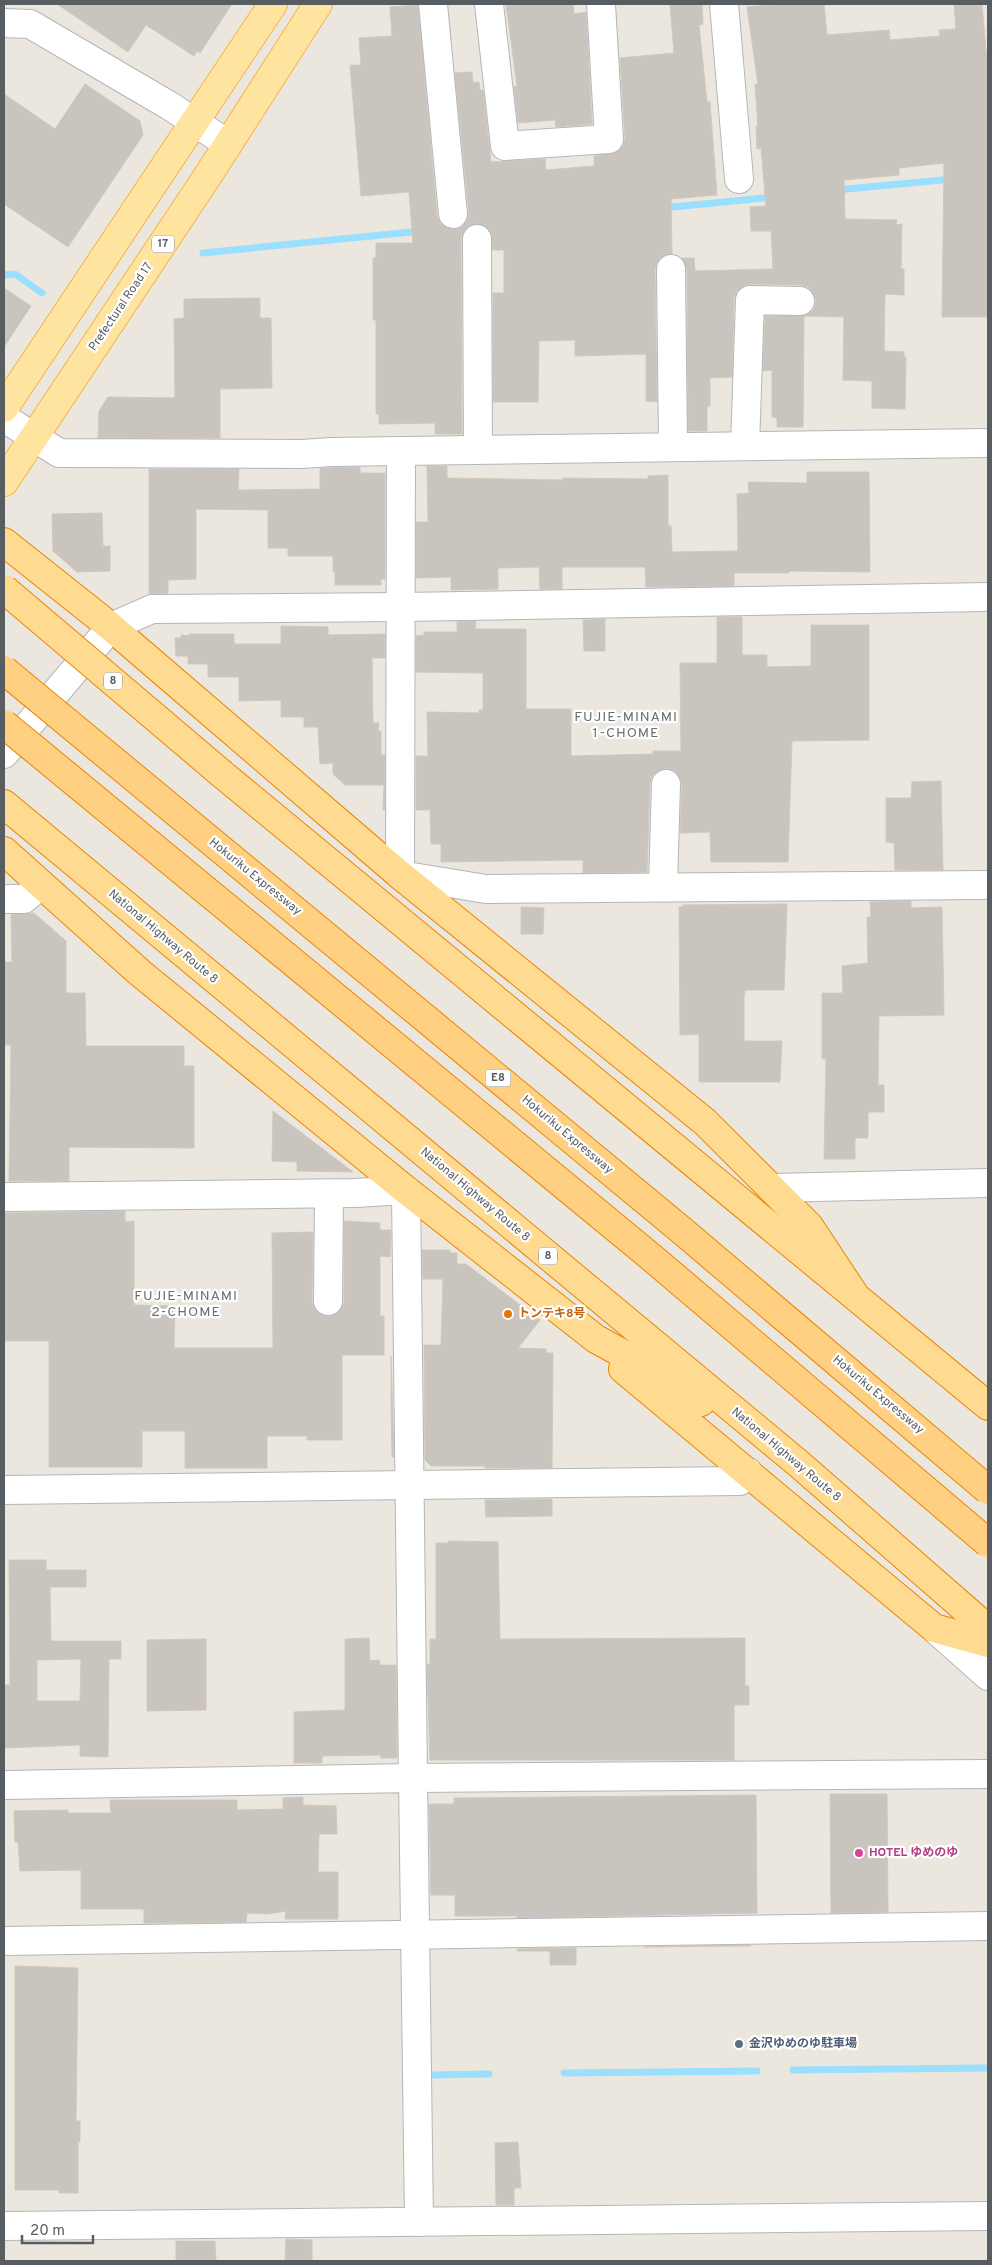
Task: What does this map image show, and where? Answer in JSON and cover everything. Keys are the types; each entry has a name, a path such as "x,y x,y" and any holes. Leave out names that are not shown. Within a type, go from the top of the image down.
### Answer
{"highway":[{"path":"4,542 111,627 400,875 705,1122 809,1226 854,1294"},
{"name":"8","path":"4,589 358,887 988,1406"},
{"name":"Hokuriku Expressway","path":"4,670 657,1210 988,1490"},
{"path":"4,724 651,1257 988,1543"},
{"name":"National Highway Route 8","path":"4,804 799,1464 988,1629"},
{"path":"4,851 139,972 406,1190 596,1339 638,1362 799,1464"},
{"path":"596,1339 625,1373 748,1472 934,1628 988,1643"}],"main road":[{"path":"4,408 273,4"},
{"name":"Prefectural Road 17","path":"4,482 228,144 318,4"}],"street":[{"path":"432,4 453,214"},
{"path":"489,4 505,146 608,139 601,4"},
{"path":"724,4 739,179"},
{"path":"4,23 30,24 170,106 228,144"},
{"path":"477,239 478,449"},
{"path":"671,269 673,446"},
{"path":"746,446 750,300 800,301"},
{"path":"4,418 60,453 302,454 478,449 988,443"},
{"path":"401,451 400,875 486,889 663,886 988,885"},
{"path":"4,754 111,627 152,608 400,607 988,597"},
{"path":"663,886 666,784"},
{"path":"4,899 24,899 41,885"},
{"path":"773,1188 988,1183"},
{"path":"4,1197 329,1194 406,1190 419,2222"},
{"path":"328,1301 329,1194"},
{"path":"4,1490 740,1481 748,1472"},
{"path":"934,1628 988,1676"},
{"path":"4,1785 413,1778 988,1774"},
{"path":"4,1941 988,1926"},
{"path":"4,2226 988,2216"}],"building":[{"path":"57,4 232,4 200,53 197,51 194,56 146,25 128,52"},
{"path":"506,4 573,4 574,14 586,12 592,124 556,127 555,120 518,123 514,87 517,86"},
{"path":"670,4 702,4 703,24 699,25 707,102 710,102 717,195 671,199 672,254 663,256 657,262 655,269 657,402 646,401 646,354 575,356 575,340 539,341 538,402 493,402 493,293 504,293 504,250 493,250 490,231 484,225 476,223 464,231 461,239 462,434 435,434 435,423 379,424 379,414 376,414 376,320 373,320 373,258 376,258 376,243 413,243 409,192 361,196 350,65 361,65 359,38 392,36 390,7 418,5 437,215 440,223 446,228 455,229 462,227 467,221 469,213 455,73 472,72 473,83 479,82 480,90 483,90 491,162 545,159 546,170 594,166 594,156 617,152 623,146 625,138 620,58 674,53"},
{"path":"783,4 824,4 827,35 889,30 890,40 940,36 939,30 956,29 954,4 982,4 988,73 988,317 942,317 944,163 899,168 899,175 844,180 845,219 897,220 896,225 902,224 901,269 904,269 904,295 885,294 884,351 904,352 904,357 906,357 905,409 872,408 872,381 843,380 844,317 804,316 803,427 777,427 777,418 772,417 772,370 763,371 765,316 807,315 814,309 816,301 808,287 801,285 750,284 743,286 737,291 734,299 732,377 710,378 710,406 707,406 707,431 688,431 687,269 682,258 694,258 695,271 773,269 771,231 751,231 750,207 766,206 761,148 757,149 756,126 758,126 755,84 758,84 747,7"},
{"path":"85,84 140,121 143,135 68,247 4,204 4,94 55,129"},
{"path":"4,288 31,306 4,347"},
{"path":"260,298 260,318 271,318 272,388 220,389 220,438 98,438 99,411 108,397 175,398 174,319 184,318 184,299"},
{"path":"427,466 447,466 447,478 648,479 648,476 668,475 668,526 671,526 672,552 738,551 737,494 749,493 748,482 807,483 807,472 869,472 870,572 789,571 789,573 734,573 734,586 646,587 645,567 562,567 562,589 540,589 539,567 498,568 498,589 451,590 451,577 416,578 416,522 428,522"},
{"path":"360,467 360,473 385,473 385,579 381,579 381,585 335,585 333,556 288,556 288,548 268,548 268,510 196,509 196,579 168,580 168,593 149,594 149,469 239,469 238,490 320,489 320,468"},
{"path":"102,513 103,546 110,546 110,571 77,572 53,551 52,514"},
{"path":"717,617 742,617 742,655 767,655 767,667 811,666 811,625 869,625 869,740 792,741 788,862 711,862 710,832 680,833 682,784 675,771 666,768 652,776 650,783 647,872 583,873 583,860 441,862 441,844 431,844 430,810 416,810 416,756 428,756 427,712 479,713 479,710 483,710 483,673 416,672 416,636 424,635 424,632 457,632 457,622 476,621 475,629 526,629 526,709 571,709 571,756 653,754 653,751 681,751 680,663 717,663"},
{"path":"605,619 605,651 584,651 583,620"},
{"path":"281,626 328,627 328,635 385,634 385,658 372,658 373,723 379,723 381,755 385,755 385,810 383,810 384,785 345,785 333,774 333,763 320,764 318,727 304,727 304,717 281,717 281,700 239,701 239,677 208,677 208,664 188,664 188,656 176,656 175,638 181,638 181,635 234,634 234,644 281,644"},
{"path":"941,781 943,870 895,870 894,843 886,842 886,798 911,798 912,782"},
{"path":"911,901 911,908 942,907 944,1015 879,1016 878,1085 884,1085 884,1112 868,1112 868,1138 855,1138 855,1159 824,1159 826,1059 822,1059 822,993 843,993 842,966 868,963 867,917 871,917 870,902"},
{"path":"787,904 784,990 745,990 744,996 744,1041 782,1041 780,1082 699,1082 699,1034 680,1035 679,907 683,907 683,905"},
{"path":"521,907 544,908 543,934 521,934"},
{"path":"34,913 66,941 66,993 85,993 86,1046 184,1046 184,1066 194,1066 194,1148 69,1147 69,1181 9,1181 11,1045 4,1045 4,962 12,962 11,915"},
{"path":"273,1111 353,1172 297,1171 297,1162 272,1161"},
{"path":"125,1211 125,1222 134,1221 134,1305 175,1306 174,1348 273,1348 272,1233 313,1232 312,1301 314,1308 320,1314 328,1317 335,1315 341,1309 344,1302 344,1221 380,1223 380,1230 391,1230 390,1257 380,1256 380,1316 384,1316 384,1355 342,1355 342,1440 307,1440 307,1436 267,1436 267,1468 185,1468 185,1431 142,1431 142,1467 49,1467 49,1341 4,1341 4,1213"},
{"path":"422,1250 450,1250 450,1253 457,1253 457,1264 466,1264 540,1320 518,1348 546,1349 546,1353 553,1353 552,1468 431,1466 425,1460 424,1345 441,1345 443,1279 423,1279"},
{"path":"391,1356 394,1457 392,1457"},
{"path":"552,1499 552,1516 486,1517 485,1500"},
{"path":"448,1541 498,1542 500,1639 745,1638 745,1686 749,1686 749,1705 734,1705 734,1760 430,1760 427,1664 430,1664 430,1639 436,1639 436,1543 448,1543"},
{"path":"9,1560 46,1560 46,1570 86,1570 86,1587 50,1587 51,1641 121,1641 121,1659 109,1659 108,1757 80,1756 80,1745 4,1748 4,1685 10,1685","holes":["81,1659 80,1701 37,1701 37,1660"]},
{"path":"369,1638 370,1661 380,1660 379,1665 396,1665 397,1758 381,1758 381,1755 322,1756 322,1763 294,1763 294,1712 345,1710 345,1639"},
{"path":"206,1639 206,1710 147,1711 147,1640"},
{"path":"830,1794 887,1794 888,1912 831,1913"},
{"path":"756,1795 757,1913 517,1918 517,1916 455,1916 455,1895 431,1895 429,1804 454,1804 454,1798"},
{"path":"303,1797 303,1805 336,1806 337,1834 319,1834 318,1872 338,1872 338,1919 285,1919 286,1911 267,1914 247,1913 246,1922 144,1923 144,1909 81,1909 81,1870 20,1871 18,1842 15,1842 14,1811 68,1810 68,1813 111,1813 110,1800 237,1800 237,1810 283,1809 283,1798"},
{"path":"750,1945 750,1946 644,1947"},
{"path":"576,1948 576,1965 550,1965 550,1951 517,1951 517,1949"},
{"path":"15,1966 78,1968 76,2121 80,2121 80,2142 78,2142 78,2193 59,2193 59,2190 15,2190"},
{"path":"518,2142 521,2188 514,2188 514,2205 496,2205 495,2143"},
{"path":"286,2239 312,2240 312,2261 285,2261"},
{"path":"176,2241 215,2241 216,2261 176,2261"}],"waterway":[{"path":"837,190 953,179"},
{"path":"663,208 774,197"},
{"path":"439,229 490,224"},
{"path":"203,253 421,231"},
{"path":"4,275 15,274 42,293"},
{"path":"793,2070 988,2068"},
{"path":"564,2073 757,2071"},
{"path":"429,2075 489,2074"}],"place":[{"name":"トンテキ8号","path":"508,1314"},
{"name":"HOTEL ゆめのゆ","path":"859,1853"},
{"name":"金沢ゆめのゆ駐車場","path":"739,2044"}],"district":[{"name":"FUJIE-MINAMI 1-CHOME","path":"626,726"},
{"name":"FUJIE-MINAMI 2-CHOME","path":"186,1304"}]}
